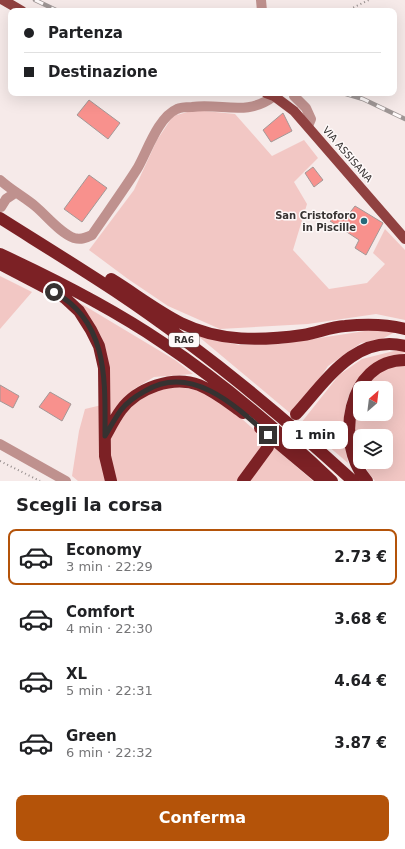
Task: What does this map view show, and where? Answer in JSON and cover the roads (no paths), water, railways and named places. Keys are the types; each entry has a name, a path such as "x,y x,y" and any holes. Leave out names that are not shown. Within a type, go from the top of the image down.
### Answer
{"highway":[{"path":"1,212 52,242 181,323 211,333 234,338 260,340 305,334 344,326 379,325 405,329"},
{"name":"RA6","path":"1,212 173,332 234,378 311,442 353,481"},
{"name":"RA6","path":"0,254 64,285 162,342 226,389 298,448 332,481"},
{"path":"0,264 65,298 79,311 91,330 99,346 104,368 105,456 111,481"},
{"path":"296,414 340,365 352,355 382,344 405,346"},
{"path":"367,481 355,459 348,425 350,408 360,388 374,369 386,363 405,360"},
{"path":"105,436 121,409 135,396 154,385 176,382 197,385 219,395 246,416 312,474 323,481"},
{"path":"243,481 268,447"}],"main road":[{"path":"3,0 17,8"},
{"name":"VIA ASSISANA","path":"272,96 294,111 405,238"}],"street":[{"path":"0,180 15,193 26,198 67,234 75,238 84,239 92,235 128,182 159,127 168,115 178,108 199,106 248,109 264,104 269,96"},
{"path":"294,96 306,108 311,119 308,126"},
{"path":"1,212 6,198 15,193"},
{"path":"0,444 66,481"}],"railway":[{"path":"35,0 52,8"},
{"path":"353,96 363,99 405,119"}],"place":[{"name":"San Cristoforo in Piscille","path":"364,221"}]}
